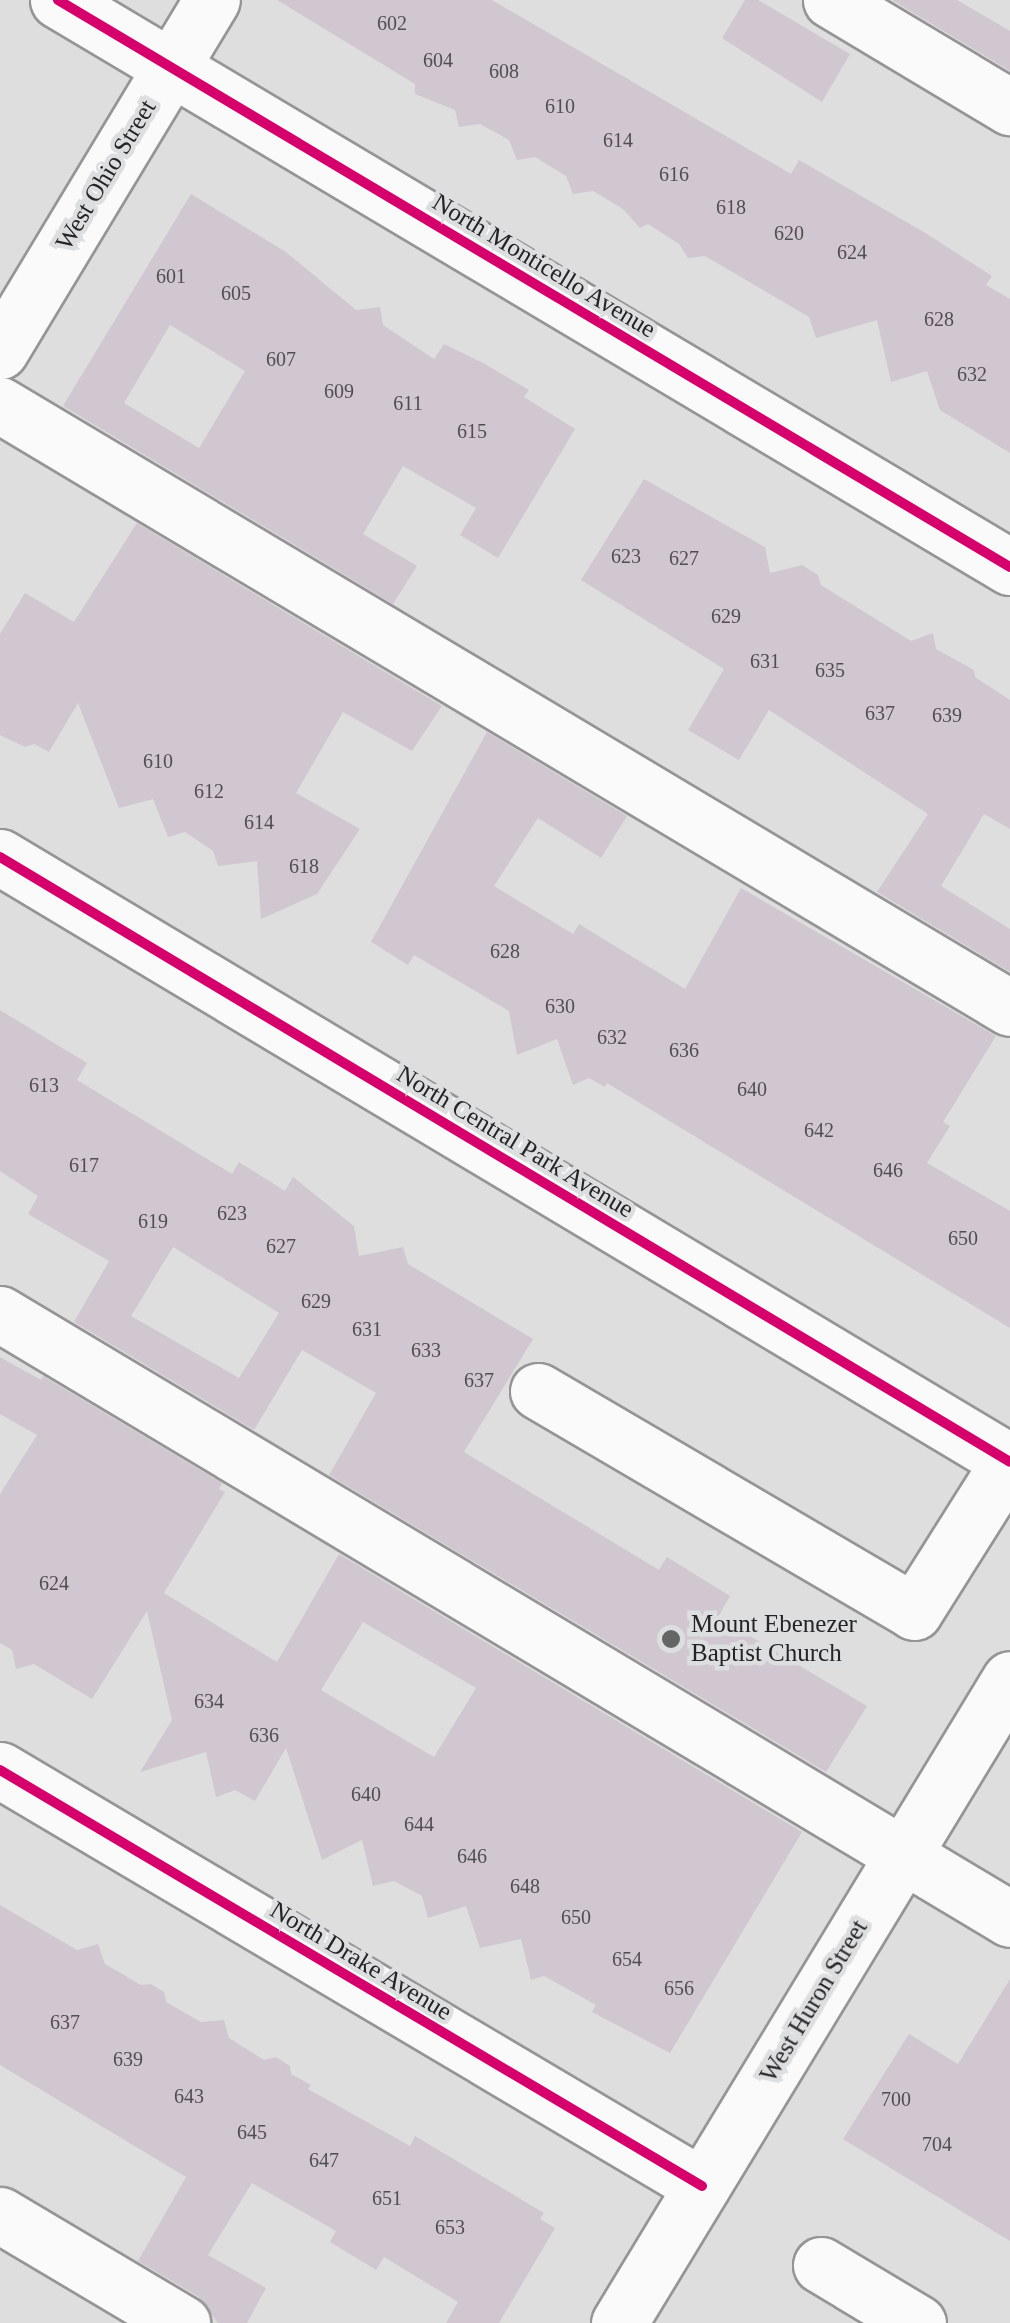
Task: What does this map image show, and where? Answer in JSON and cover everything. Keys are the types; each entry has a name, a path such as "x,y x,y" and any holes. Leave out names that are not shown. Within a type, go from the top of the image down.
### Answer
{"street":[{"name":"North Monticello Avenue","path":"58,0 1010,567"},
{"name":"West Ohio Street","path":"0,351 212,0"},
{"path":"831,0 1010,107"},
{"path":"0,405 1010,1008"},
{"name":"North Central Park Avenue","path":"0,857 1009,1462"},
{"path":"0,1314 1010,1919"},
{"path":"538,1392 914,1612 1009,1462"},
{"name":"West Huron Street","path":"619,2323 1010,1679"},
{"name":"North Drake Avenue","path":"0,1770 702,2186"},
{"path":"0,2215 182,2323"},
{"path":"820,2265 918,2323"}],"building":[{"path":"277,0 492,0 791,174 799,160 927,234 992,276 986,285 1010,299 1010,453 940,410 927,371 891,382 877,320 816,338 809,317 705,256 688,258 679,244 648,224 640,228 623,209 593,191 573,194 566,176 535,157 517,160 509,140 480,124 459,127 455,110 415,94 415,84"},
{"path":"745,0 758,0 850,54 822,102 722,38"},
{"path":"892,0 957,0 1010,31 1010,71"},
{"path":"191,194 286,252 356,310 380,307 383,325 434,359 444,344 483,363 529,390 524,397 575,429 498,558 460,535 476,508 403,466 363,534 417,566 393,604 63,406","holes":["170,325 245,371 199,448 124,403"]},
{"path":"644,479 765,547 770,573 802,565 818,575 821,585 911,641 933,633 936,649 974,670 975,677 1010,700 1010,829 984,814 941,886 1010,929 1010,972 877,892 928,814 769,710 739,760 688,730 724,669 581,580"},
{"path":"137,523 442,706 412,751 343,712 296,793 360,829 317,894 261,919 257,861 218,866 213,851 185,832 168,837 153,799 119,808 78,703 49,752 34,744 25,747 0,735 0,634 25,593 74,622"},
{"path":"487,732 627,816 601,858 538,818 494,886 573,934 579,924 685,989 741,888 996,1036 943,1122 950,1126 927,1163 1010,1211 1010,1328 607,1083 605,1087 589,1078 573,1085 557,1039 517,1055 509,1011 414,955 408,965 371,942"},
{"path":"0,1010 87,1063 77,1080 232,1174 239,1162 285,1191 293,1177 354,1226 359,1256 403,1247 408,1264 533,1339 464,1452 659,1570 667,1557 730,1596 718,1617 867,1706 826,1772 329,1475 376,1393 302,1350 254,1430 74,1322 109,1261 28,1214 38,1196 0,1171","holes":["173,1247 279,1313 239,1378 131,1316"]},
{"path":"0,1357 41,1380 43,1376 222,1483 219,1489 225,1492 164,1593 277,1662 339,1554 802,1832 670,2053 592,2012 596,2005 544,1976 531,1980 521,1939 480,1948 466,1906 428,1918 422,1896 394,1881 373,1886 362,1840 322,1860 286,1748 255,1801 235,1790 216,1797 206,1752 140,1772 172,1720 147,1611 92,1699 34,1664 16,1669 12,1650 0,1643 0,1494 37,1435 0,1414","holes":["363,1622 476,1688 434,1757 321,1690"]},
{"path":"0,1905 77,1950 98,1944 105,1964 141,1985 151,1984 164,1992 166,2002 201,2022 224,2020 229,2038 264,2060 276,2057 290,2066 291,2074 311,2085 308,2089 410,2146 415,2136 544,2213 540,2219 555,2228 499,2323 446,2323 458,2302 384,2257 376,2270 330,2242 336,2231 252,2183 208,2255 266,2288 247,2323 218,2323 199,2297 138,2261 186,2177 0,2065"},
{"path":"1010,1979 1010,2241 843,2139 909,2034 958,2064"}],"cycle path":[{"path":"58,0 1010,567"},
{"path":"0,857 1010,1462"},
{"path":"0,1770 702,2186"}],"place":[{"name":"Mount Ebenezer Baptist Church","path":"671,1639"}]}
